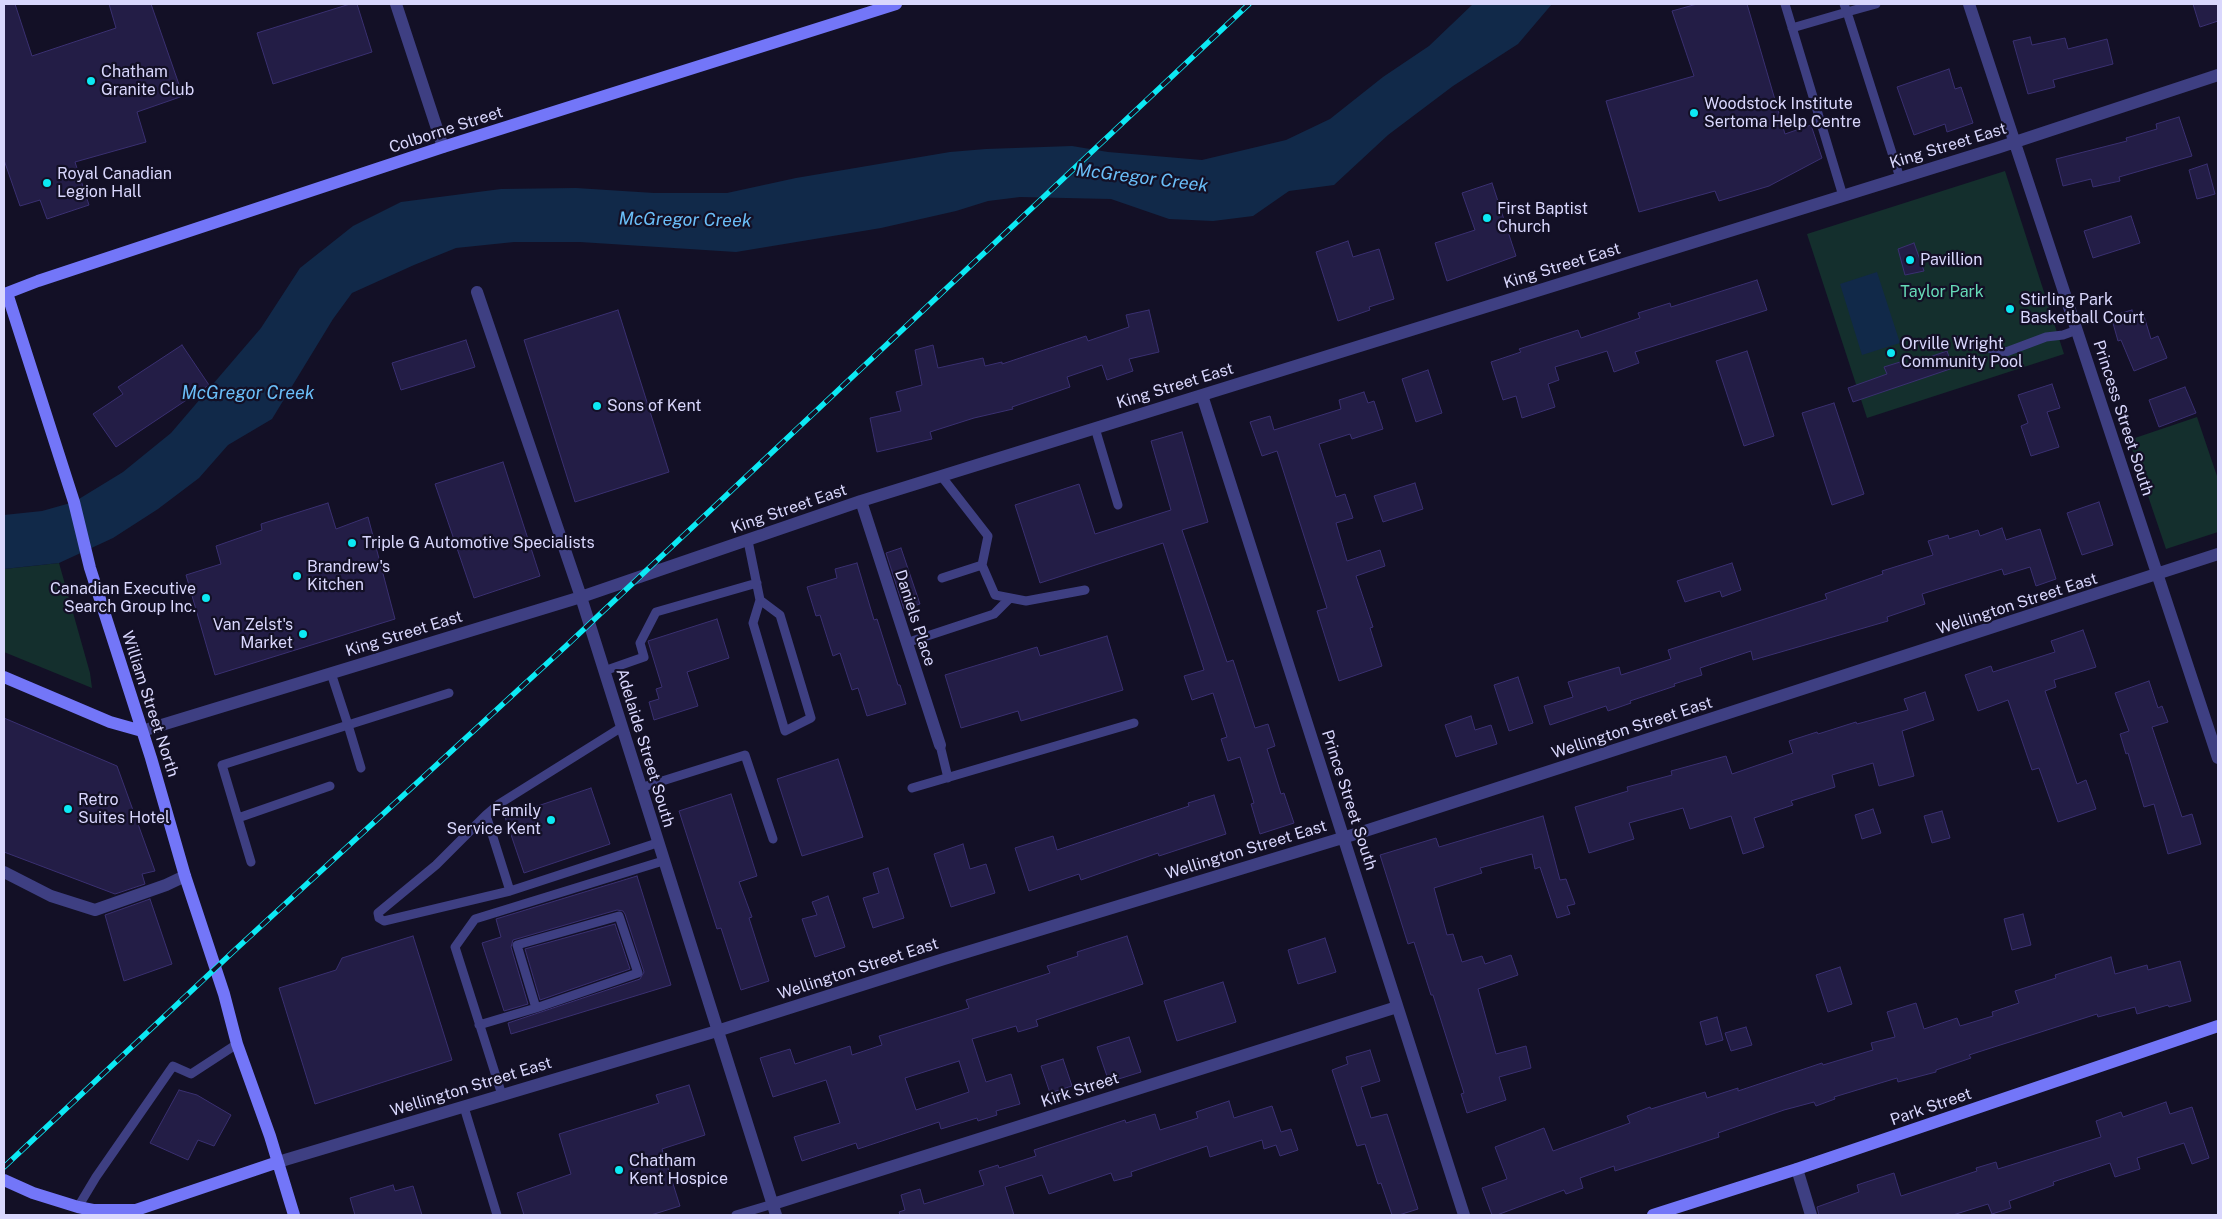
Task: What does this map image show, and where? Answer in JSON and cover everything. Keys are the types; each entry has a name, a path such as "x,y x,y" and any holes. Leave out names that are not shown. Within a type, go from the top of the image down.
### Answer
{"street":[{"path":"396,4 444,147"},
{"name":"Colborne Street","path":"5,290 38,281 444,147 896,4"},
{"name":"Princess Street South","path":"1969,4 2218,758"},
{"name":"King Street East","path":"142,730 581,597 861,501 2016,142 2218,76"},
{"name":"William Street North","path":"5,290 74,502 90,568 142,730 185,876 224,994 237,1044 278,1162 294,1215"},
{"name":"Adelaide Street South","path":"477,292 581,597 774,1210"},
{"name":"Prince Street South","path":"1202,395 1464,1215"},
{"name":"Daniels Place","path":"861,501 940,745"},
{"name":"Wellington Street East","path":"278,1162 717,1031 954,956 1344,838 2218,554"},
{"path":"4,677 110,722 142,730"},
{"path":"4,872 51,896 94,910 166,885 185,876"},
{"name":"Kirk Street","path":"774,1210 1397,1007"},
{"name":"Park Street","path":"1653,1215 1797,1169 2218,1026"},
{"path":"4,1180 33,1193 78,1207 93,1210 136,1210 278,1162"},
{"path":"1797,1169 1811,1215"}],"lane":[{"path":"1785,4 1843,196"},
{"path":"1792,28 1846,8 1876,4"},
{"path":"1846,8 1900,178"},
{"path":"1958,341 2006,352 2046,338 2064,335 2077,330"},
{"path":"1096,428 1118,505"},
{"path":"942,477 988,536 982,565 995,595 1026,601 1085,590"},
{"path":"748,540 760,600 753,623 785,730 811,718 780,615 760,600"},
{"path":"942,578 982,565"},
{"path":"604,671 644,657 640,644 656,612 757,582"},
{"path":"906,644 994,614 1010,598"},
{"path":"331,673 361,768"},
{"path":"251,862 222,765 449,693"},
{"path":"912,788 1134,723"},
{"path":"622,728 499,804 486,814 436,865 378,913 379,918 384,921 510,891 657,843"},
{"path":"940,745 948,778"},
{"path":"640,788 745,755 773,839"},
{"path":"238,818 330,786"},
{"path":"486,814 510,891"},
{"path":"502,1095 455,947 475,919 663,861"},
{"path":"479,1025 536,1008 638,973 620,916 518,945 536,1008"},
{"path":"78,1207 96,1177 173,1066 191,1074 237,1044"},
{"path":"464,1107 497,1215"},
{"path":"736,1215 774,1210"}],"green space":[{"name":"Taylor Park","path":"2005,171 2064,354 1867,418 1807,234"},
{"path":"2197,417 2218,479 2218,532 2166,549 2129,440"},
{"path":"59,563 90,673 92,688 4,652 4,569"}],"water":[{"name":"McGregor Creek","path":"1473,4 1552,4 1518,44 1453,86 1388,135 1334,185 1289,191 1253,216 1213,221 1169,219 1111,199 1020,197 988,201 956,211 881,228 736,252 580,242 514,242 456,248 352,293 333,319 272,419 228,445 199,478 158,509 113,538 59,563 4,569 4,515 42,511 74,502 123,472 171,433 261,328 300,268 353,226 401,202 501,189 576,188 654,193 727,193 796,178 950,152 986,149 1072,146 1108,152 1202,160 1286,140 1330,119 1383,77 1429,46"},
{"path":"1877,272 1900,343 1862,355 1840,284"}],"building":[{"name":"Chatham Granite Club","path":"4,4 15,4 32,56 116,28 109,4 151,4 183,96 137,112 146,142 75,162 89,205 47,219 40,200 20,206 4,160"},
{"path":"350,4 357,4 372,52 273,84 257,33"},
{"name":"Woodstock Institute Sertoma Help Centre","path":"1697,4 1747,4 1785,134 1811,125 1822,158 1769,186 1719,201 1715,191 1639,212 1606,101 1694,76 1672,11"},
{"path":"2193,4 2218,4 2218,21 2200,27"},
{"path":"2030,37 2032,45 2065,38 2068,49 2107,39 2113,64 2053,80 2055,87 2028,94 2013,41"},
{"path":"1949,69 1955,89 1961,87 1973,123 1947,132 1945,124 1914,135 1897,87"},
{"path":"2179,117 2192,156 2119,177 2120,181 2093,187 2091,179 2063,186 2056,159 2127,141 2126,138 2157,129 2156,124"},
{"path":"2207,164 2215,194 2197,199 2189,170"},
{"path":"1492,183 1516,256 1447,281 1435,243 1475,230 1462,193"},
{"path":"2131,216 2140,243 2093,258 2084,231"},
{"path":"1348,241 1353,257 1379,249 1394,299 1369,307 1370,310 1338,321 1316,252"},
{"name":"Pavillion","path":"1914,243 1924,271 1905,275 1898,249"},
{"path":"1757,280 1767,310 1635,352 1639,363 1614,372 1607,351 1555,367 1559,380 1548,384 1555,407 1522,418 1516,396 1503,400 1491,362 1521,352 1519,349 1578,330 1581,338 1640,318 1638,313 1670,303 1671,307"},
{"name":"Sons of Kent","path":"618,310 669,472 575,502 524,340"},
{"path":"1149,310 1159,352 1129,359 1133,371 1107,380 1102,365 1067,377 1070,387 1012,407 1013,409 974,418 930,432 932,439 877,452 870,418 901,411 896,392 922,385 915,350 933,345 938,368 983,358 985,366 1002,362 1002,364 1086,336 1088,341 1129,327 1126,315"},
{"path":"2132,310 2133,315 2143,313 2151,339 2158,336 2167,358 2134,371 2121,340 2118,341 2111,316"},
{"path":"466,340 475,367 401,390 392,363"},
{"path":"182,345 209,385 116,447 93,414 123,394 118,387"},
{"path":"1747,351 1774,436 1744,446 1716,361"},
{"path":"1947,351 1953,368 1853,402 1848,388 1887,374 1884,367 1900,362 1901,367"},
{"path":"1428,370 1442,413 1416,422 1402,379"},
{"path":"2052,384 2060,408 2047,412 2059,447 2031,456 2021,426 2028,423 2018,395"},
{"path":"2185,387 2196,413 2159,427 2149,400"},
{"path":"1364,392 1368,403 1374,401 1383,429 1352,439 1350,434 1319,444 1336,497 1345,494 1353,518 1336,523 1347,561 1380,550 1385,566 1356,576 1373,627 1370,628 1382,666 1339,681 1317,611 1327,608 1277,451 1262,456 1250,422 1270,416 1274,430 1341,409 1339,400"},
{"path":"1834,403 1864,494 1832,505 1802,413"},
{"path":"1182,432 1208,522 1182,530 1227,662 1233,660 1255,728 1268,724 1275,746 1267,749 1281,794 1284,793 1294,823 1260,834 1251,804 1254,803 1240,757 1228,761 1221,739 1227,737 1213,693 1192,700 1184,676 1204,670 1163,543 1040,583 1015,505 1079,484 1095,534 1171,510 1151,441"},
{"path":"503,462 540,576 474,598 435,484"},
{"path":"1415,483 1423,509 1383,522 1374,496"},
{"path":"2099,502 2113,545 2082,555 2067,513"},
{"path":"328,503 336,529 368,517 395,619 215,675 186,575 221,564 216,546 262,530 261,524"},
{"path":"2002,528 2006,540 2040,529 2056,579 2036,586 2030,567 2004,575 2002,569 1922,594 1925,604 1887,617 1888,621 1753,660 1751,651 1700,668 1702,675 1630,701 1631,703 1608,711 1606,706 1550,725 1544,706 1573,697 1568,682 1619,667 1621,675 1671,659 1668,650 1827,599 1825,594 1883,574 1882,571 1933,555 1928,541 1948,535 1949,539 1978,530 1980,536"},
{"path":"901,548 920,604 904,609 886,553"},
{"path":"857,563 874,620 877,619 906,704 867,716 858,688 852,690 840,653 833,656 820,615 816,616 807,587 837,578 835,569"},
{"path":"1732,563 1741,590 1722,597 1720,591 1685,602 1677,581"},
{"path":"717,619 729,658 687,672 698,706 654,720 649,702 659,699 656,689 662,687 648,641"},
{"path":"2083,630 2096,667 2054,680 2056,687 2045,691 2077,784 2086,780 2096,809 2058,822 2039,768 2032,770 2008,700 1978,711 1965,675 1991,666 1993,672 2055,652 2051,641"},
{"path":"1107,636 1123,690 1021,721 1018,711 961,728 945,675 1037,647 1040,656"},
{"path":"1518,677 1533,723 1509,731 1494,685"},
{"path":"2149,681 2158,708 2162,706 2168,722 2152,727 2182,817 2192,814 2201,844 2168,854 2154,804 2144,807 2128,753 2126,754 2120,734 2129,731 2115,693"},
{"path":"1925,692 1934,720 1902,731 1914,776 1879,786 1873,763 1832,775 1835,787 1791,801 1793,805 1754,818 1764,847 1743,854 1731,816 1690,829 1683,808 1629,823 1634,839 1589,853 1575,807 1628,791 1627,787 1672,775 1671,771 1726,756 1732,774 1793,753 1789,741 1817,732 1818,734 1856,722 1857,724 1908,710 1904,699"},
{"path":"1471,716 1475,730 1491,725 1497,744 1456,757 1445,725"},
{"name":"Retro Suites Hotel","path":"4,718 117,766 155,871 142,874 145,884 115,894 4,852"},
{"path":"838,759 863,837 802,856 777,779"},
{"path":"591,788 610,844 524,873 505,817"},
{"path":"731,794 757,876 739,882 752,917 749,918 769,981 741,990 721,928 717,929 679,811"},
{"path":"1214,795 1226,834 1159,856 1158,853 1081,880 1079,874 1029,891 1015,848 1053,836 1057,850 1189,806 1188,803"},
{"path":"1873,809 1881,833 1862,839 1855,815"},
{"path":"1942,811 1950,838 1932,843 1924,816"},
{"path":"1543,816 1560,880 1566,879 1575,904 1567,906 1570,914 1557,918 1540,867 1535,869 1532,854 1480,868 1482,873 1434,888 1447,935 1453,934 1462,962 1482,956 1485,964 1511,955 1518,975 1478,989 1496,1054 1526,1046 1531,1068 1499,1077 1506,1100 1467,1113 1461,1094 1464,1093 1433,995 1431,995 1414,942 1408,944 1380,855 1436,838 1439,847"},
{"path":"963,844 970,869 986,864 995,893 951,907 934,854"},
{"path":"888,868 904,918 873,928 863,898 879,893 873,873"},
{"path":"637,876 671,985 511,1034 508,1023 640,979 644,972 625,914 623,911 617,910 513,940 511,947 528,1004 504,1011 482,943 501,937 496,919"},
{"path":"828,896 845,947 815,957 802,919 817,915 812,902"},
{"path":"150,899 172,964 124,981 105,915"},
{"path":"2023,914 2031,945 2012,950 2004,919"},
{"path":"615,924 630,969 540,1000 525,949"},
{"path":"413,936 452,1060 315,1104 279,988 336,970 342,958"},
{"path":"1127,936 1143,984 1036,1020 1038,1026 1018,1032 1016,1026 972,1039 986,1082 1011,1074 1020,1104 996,1111 997,1115 978,1121 977,1118 941,1129 939,1122 858,1149 856,1143 802,1161 794,1137 840,1123 826,1080 773,1097 760,1058 790,1049 795,1064 850,1046 852,1055 882,1045 879,1036 969,1008 966,1000 1050,973 1047,966 1078,956 1077,952","holes":["959,1061 969,1092 916,1110 905,1078"]},
{"path":"1325,938 1336,972 1298,984 1288,950"},
{"path":"2111,957 2115,974 2147,965 2148,970 2180,961 2191,1001 2137,1014 2135,1007 2098,1017 2097,1014 1969,1055 1971,1058 1936,1070 1936,1072 1898,1082 1897,1078 1834,1097 1835,1099 1816,1106 1814,1102 1784,1110 1718,1133 1719,1137 1615,1171 1614,1166 1580,1178 1583,1188 1566,1194 1564,1190 1497,1215 1492,1215 1482,1188 1507,1179 1495,1147 1544,1128 1553,1151 1630,1123 1627,1116 1650,1107 1651,1109 1705,1092 1707,1098 1738,1088 1738,1091 1822,1063 1823,1065 1873,1050 1871,1043 1895,1037 1887,1012 1916,1003 1924,1029 1957,1018 1960,1026 1993,1016 1992,1012 2019,1003 2015,991 2056,978 2055,975"},
{"path":"1840,967 1852,1004 1828,1012 1816,975"},
{"path":"1223,982 1236,1022 1177,1041 1164,1001"},
{"path":"1717,1017 1723,1040 1706,1045 1700,1022"},
{"path":"1746,1027 1752,1045 1731,1051 1725,1033"},
{"path":"1129,1037 1141,1072 1109,1082 1097,1047"},
{"path":"1370,1050 1380,1081 1361,1087 1371,1118 1387,1114 1418,1209 1399,1215 1392,1215 1381,1183 1378,1184 1365,1144 1357,1146 1332,1070 1348,1064 1346,1057"},
{"path":"1063,1059 1072,1086 1050,1093 1041,1066"},
{"name":"Chatham Kent Hospice","path":"689,1085 705,1135 662,1149 680,1206 651,1215 524,1215 517,1193 571,1174 559,1134 659,1103 656,1095"},
{"path":"179,1090 197,1095 231,1115 214,1146 198,1140 188,1160 150,1143"},
{"path":"1229,1101 1234,1118 1272,1106 1281,1132 1291,1129 1298,1150 1280,1156 1276,1145 1264,1149 1262,1140 1210,1157 1207,1146 1131,1172 1132,1176 1114,1181 1111,1173 1049,1194 1042,1175 1005,1187 1014,1215 900,1215 899,1212 905,1210 901,1195 920,1189 924,1204 984,1185 979,1171 998,1165 999,1168 1036,1156 1034,1150 1125,1120 1126,1123 1155,1114 1160,1130 1198,1118 1196,1112"},
{"path":"2166,1102 2170,1114 2192,1107 2209,1158 2192,1164 2184,1143 2137,1158 2140,1169 2115,1177 2110,1163 2053,1182 2054,1185 2009,1201 2011,1208 1992,1214 1988,1204 1953,1215 1819,1215 1817,1207 1859,1192 1857,1185 1894,1173 1901,1196 1977,1171 1976,1168 1996,1162 1998,1169 2101,1137 2096,1121 2121,1112 2123,1117"},
{"path":"393,1185 395,1191 413,1186 422,1215 355,1215 350,1198"}],"railway":[{"path":"4,1167 236,949 566,646 1249,4"}],"place":[{"name":"Chatham Granite Club","path":"91,81"},
{"name":"Woodstock Institute Sertoma Help Centre","path":"1694,113"},
{"name":"Royal Canadian Legion Hall","path":"47,183"},
{"name":"First Baptist Church","path":"1487,218"},
{"name":"Pavillion","path":"1910,260"},
{"name":"Stirling Park Basketball Court","path":"2010,309"},
{"name":"Orville Wright Community Pool","path":"1891,353"},
{"name":"Sons of Kent","path":"597,406"},
{"name":"Triple G Automotive Specialists","path":"352,543"},
{"name":"Brandrew's Kitchen","path":"297,576"},
{"name":"Canadian Executive Search Group Inc.","path":"206,598"},
{"name":"Van Zelst's Market","path":"303,634"},
{"name":"Retro Suites Hotel","path":"68,809"},
{"name":"Family Service Kent","path":"551,820"},
{"name":"Chatham Kent Hospice","path":"619,1170"}]}
